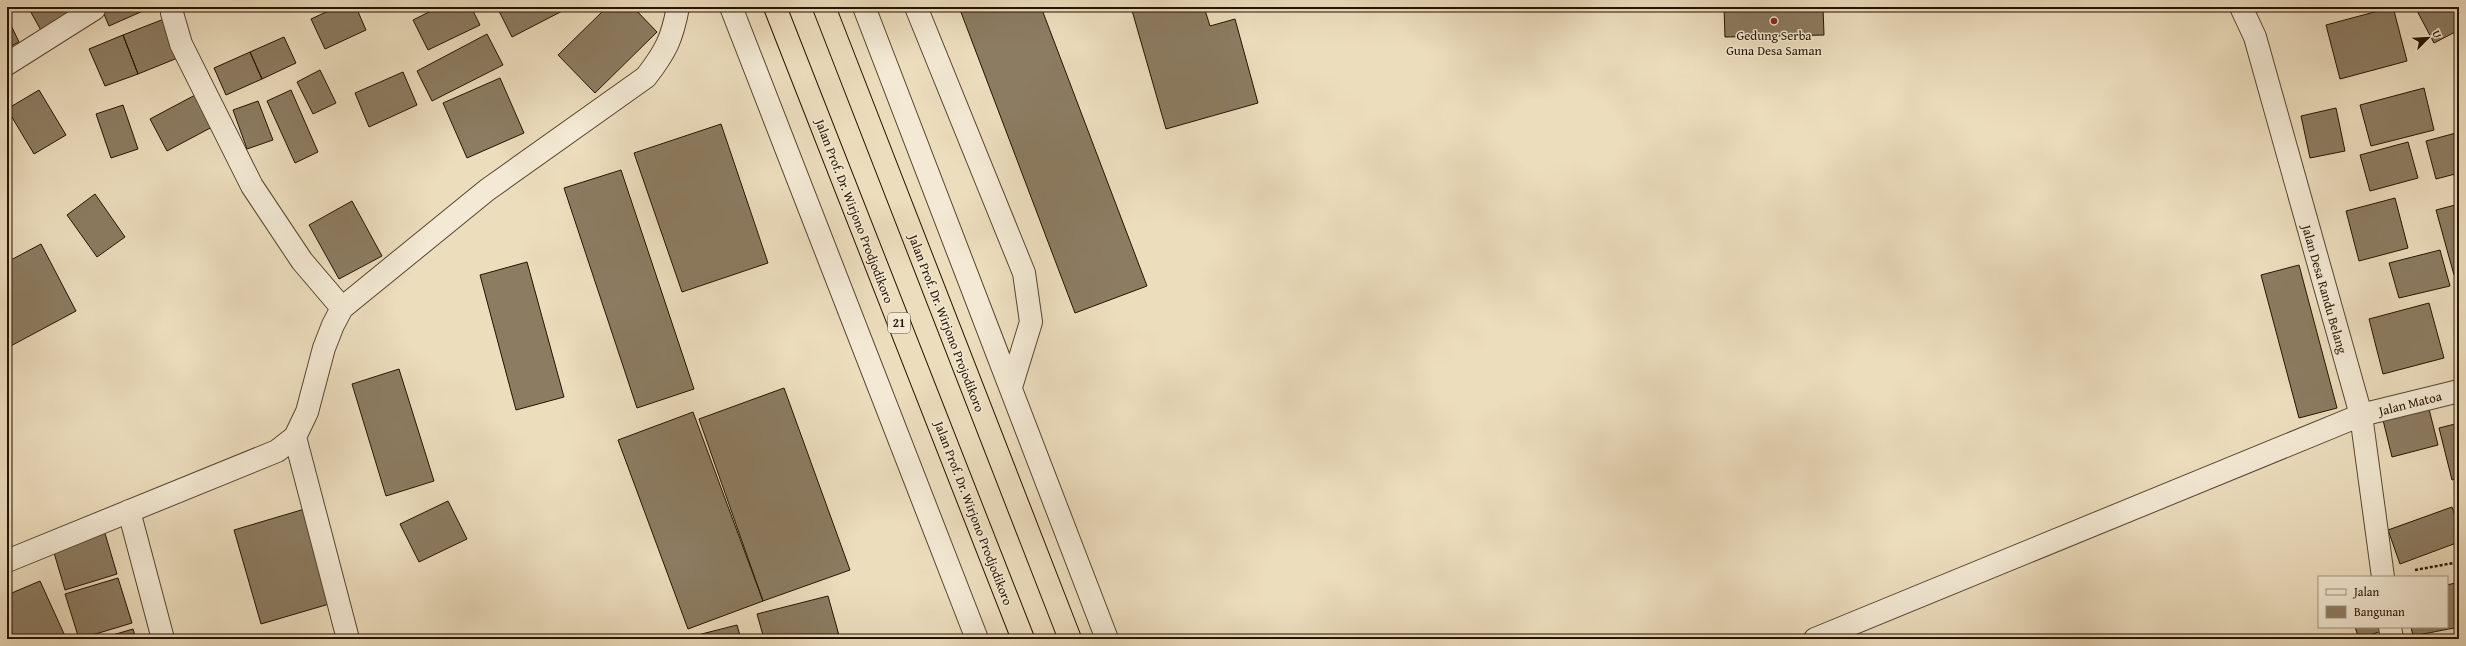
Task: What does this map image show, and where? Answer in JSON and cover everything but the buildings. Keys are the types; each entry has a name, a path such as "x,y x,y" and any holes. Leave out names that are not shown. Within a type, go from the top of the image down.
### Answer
{"highway":[{"name":"Jalan Prof. Dr. Wirjono Prodjodikoro","path":"775,7 1023,639"},
{"name":"Jalan Prof. Dr. Wirjono Projodikoro","path":"824,7 1070,639"}],"street":[{"path":"172,7 172,13 181,44 252,186 302,261 342,308"},
{"path":"7,561 277,450 295,437 307,412 324,348 333,325 342,308 487,190 646,77 661,58 672,36 678,7"},
{"path":"731,7 977,639"},
{"path":"864,7 1107,639"},
{"path":"916,7 1024,273 1032,322 1011,387"},
{"name":"Jalan Desa Randu Belang","path":"2241,7 2255,37 2361,415 2383,576"},
{"path":"7,64 94,9"},
{"name":"Jalan Matoa","path":"1815,639 2361,415 2459,391"},
{"path":"295,437 348,639"},
{"path":"129,511 163,639"},
{"path":"2390,628 2392,639"}],"path":[{"path":"2388,576 2459,562"}],"place":[{"name":"Gedung Serba Guna Desa Saman","path":"1774,21"}]}
